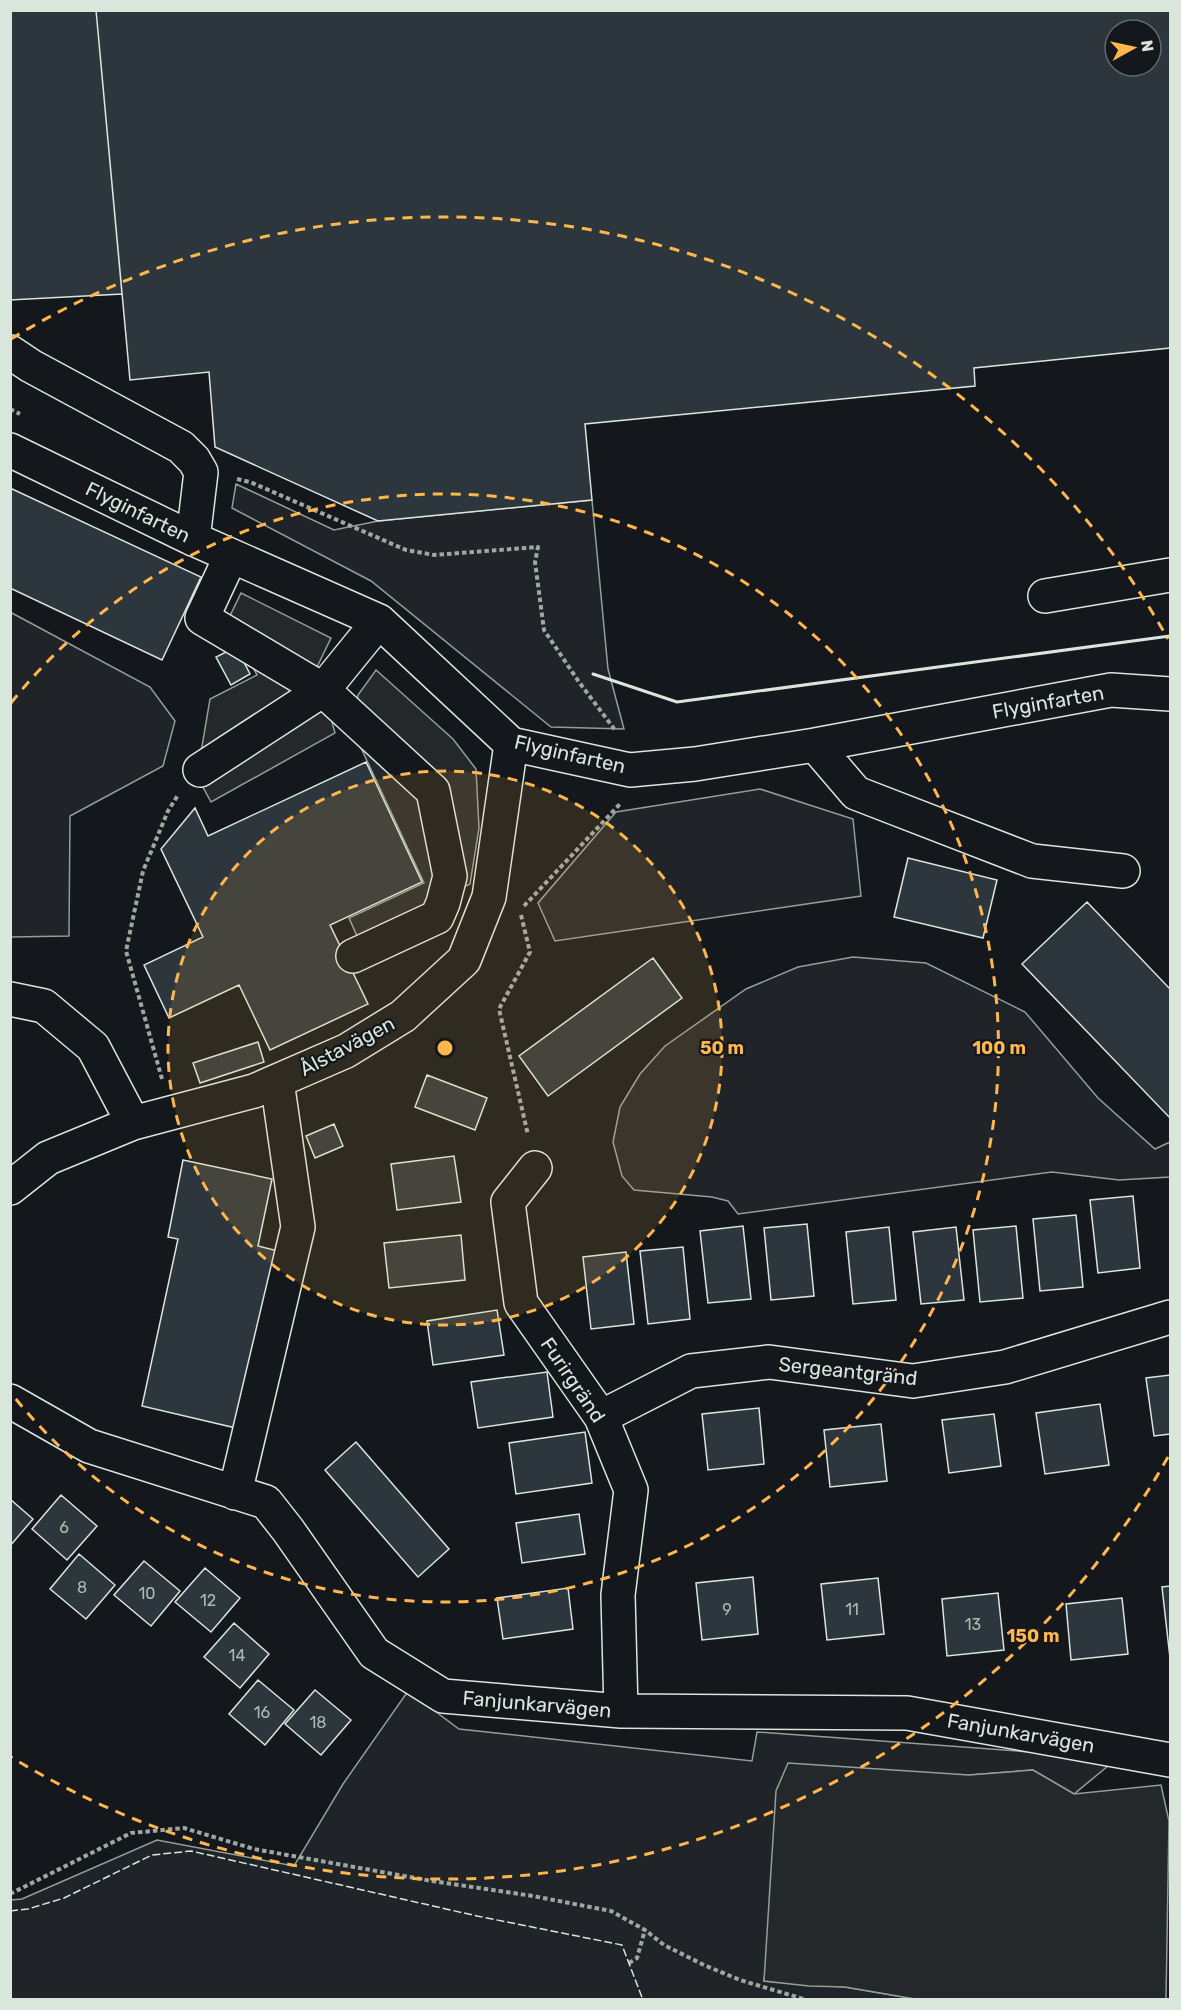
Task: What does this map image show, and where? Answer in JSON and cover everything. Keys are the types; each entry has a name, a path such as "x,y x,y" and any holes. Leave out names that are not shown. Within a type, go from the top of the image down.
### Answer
{"street":[{"path":"10,352 31,366 181,447 194,460 201,472 194,539"},
{"name":"Flyginfarten","path":"10,450 194,539 379,621 511,744 630,770 695,764 815,745 1111,690 1170,694"},
{"path":"231,556 202,618 323,690 433,791 450,876 443,903 436,918 353,956"},
{"path":"1045,596 1170,575"},
{"path":"200,770 323,690 379,621"},
{"name":"Ålstavägen","path":"10,1188 48,1158 134,1123 254,1091 346,1051 403,1016 464,960 489,897 511,744"},
{"path":"815,745 856,793 1032,861 1123,870"},
{"path":"10,999 44,1006 93,1047 134,1123"},
{"path":"235,1493 298,1227 277,1081"},
{"name":"Furirgränd","path":"535,1168 508,1202 521,1303 601,1417 631,1490 618,1595 621,1711"},
{"name":"Sergeantgränd","path":"601,1417 691,1371 770,1362 914,1381 1005,1367 1170,1317"},
{"name":"Fanjunkarvägen","path":"10,1401 88,1446 266,1502 374,1653 443,1696 621,1711 907,1713 1170,1760"}],"path":[{"path":"10,409 21,414"},
{"path":"201,472 250,482 406,550 434,555 538,547 536,562 544,630 579,682 620,736"},
{"path":"172,1114 126,951 143,871 168,811 183,787 200,770"},
{"path":"535,1168 499,1009 530,952 520,911 624,800"},
{"path":"10,1894 131,1833 184,1828 254,1849 610,1911 645,1930 664,1945 704,1965 740,1980 807,2000"},
{"path":"629,1963 637,1958 645,1930"}],"shaded area":[{"path":"236,484 334,530 378,521 592,500 608,669 624,729 551,727 371,581 232,508"},
{"path":"241,593 331,638 317,667 335,733 211,802 197,776 210,699 257,675 228,620"},
{"path":"10,612 150,687 175,721 163,766 70,816 69,936 11,937"},
{"path":"376,670 453,739 476,769 479,828 470,884 358,938 349,918 424,883 355,735 358,695"},
{"path":"760,789 853,819 861,896 555,941 538,903 616,812"},
{"path":"853,957 926,963 1025,1012 1098,1098 1155,1149 1170,1142 1170,1177 1119,1180 1052,1172 738,1214 728,1201 712,1197 634,1190 622,1176 613,1142 620,1107 640,1074 665,1046 746,989 798,967"},
{"path":"408,1691 459,1729 752,1761 757,1732 1058,1754 1108,1766 1074,1794 1033,1770 969,1775 767,1956 764,1981 845,1987 915,1999 11,2000 11,1900 22,1899 157,1840 294,1866 343,1784"},
{"path":"788,1763 969,1775 1033,1770 1074,1794 1161,1785 1169,1821 1166,1999 915,1999 845,1987 764,1981 776,1791"}],"building":[{"path":"10,10 96,10 122,294 10,300"},
{"path":"96,10 1170,10 1170,348 974,368 975,386 585,424 592,500 378,521 215,447 209,372 130,380"},
{"path":"10,488 201,577 162,660 10,588"},
{"path":"236,647 250,674 231,685 216,657"},
{"path":"366,762 422,882 330,925 368,1004 270,1050 239,985 169,1018 144,965 203,937 161,849 195,808 208,836"},
{"path":"908,858 997,880 983,938 894,917"},
{"path":"1087,902 1170,989 1170,1118 1022,964"},
{"path":"653,958 682,998 548,1096 519,1056"},
{"path":"258,1042 264,1062 200,1083 193,1063"},
{"path":"427,1075 487,1098 475,1130 415,1107"},
{"path":"334,1124 343,1146 315,1158 306,1136"},
{"path":"454,1156 461,1202 397,1210 391,1164"},
{"path":"183,1160 272,1179 258,1246 278,1251 236,1428 142,1406 178,1239 168,1237"},
{"path":"1133,1196 1140,1268 1098,1273 1090,1200"},
{"path":"1076,1215 1083,1287 1040,1291 1033,1219"},
{"path":"807,1224 814,1296 771,1300 764,1228"},
{"path":"743,1226 751,1299 708,1303 700,1231"},
{"path":"1016,1226 1023,1298 980,1302 973,1230"},
{"path":"889,1227 896,1300 853,1304 846,1232"},
{"path":"956,1227 964,1300 921,1304 913,1232"},
{"path":"461,1235 465,1280 389,1288 384,1243"},
{"path":"683,1247 690,1319 648,1324 640,1251"},
{"path":"626,1252 634,1324 591,1329 583,1257"},
{"path":"497,1310 504,1355 433,1365 427,1321"},
{"path":"547,1372 553,1417 478,1428 471,1382"},
{"path":"1170,1375 1170,1434 1154,1436 1146,1378"},
{"path":"1100,1404 1109,1465 1045,1474 1036,1413"},
{"path":"759,1408 764,1464 708,1470 702,1414"},
{"path":"994,1414 1001,1466 949,1473 942,1420"},
{"path":"881,1424 887,1481 830,1487 824,1430"},
{"path":"585,1432 592,1483 516,1494 509,1443"},
{"path":"356,1442 449,1549 418,1577 325,1470"},
{"path":"61,1495 97,1526 67,1560 32,1529"},
{"path":"10,1499 33,1519 10,1546"},
{"path":"579,1514 585,1554 522,1563 516,1523"},
{"path":"79,1554 115,1585 86,1619 50,1589"},
{"path":"144,1561 180,1591 151,1626 114,1595"},
{"path":"205,1568 240,1598 211,1632 175,1602"},
{"path":"753,1577 758,1634 702,1640 696,1583"},
{"path":"878,1578 884,1634 827,1640 821,1584"},
{"path":"1170,1586 1170,1658 1162,1587"},
{"path":"568,1588 573,1629 503,1639 497,1598"},
{"path":"998,1593 1004,1650 947,1656 942,1599"},
{"path":"1122,1598 1128,1654 1071,1660 1066,1604"},
{"path":"234,1623 269,1654 240,1688 204,1657"},
{"path":"258,1680 294,1710 265,1745 229,1714"},
{"path":"315,1690 351,1720 321,1755 285,1724"}],"fence":[{"path":"10,1911 28,1909 64,1898 152,1855 191,1851 477,1916 622,1945 643,2000"}],"wall":[{"path":"593,674 677,702 1170,636"}]}
